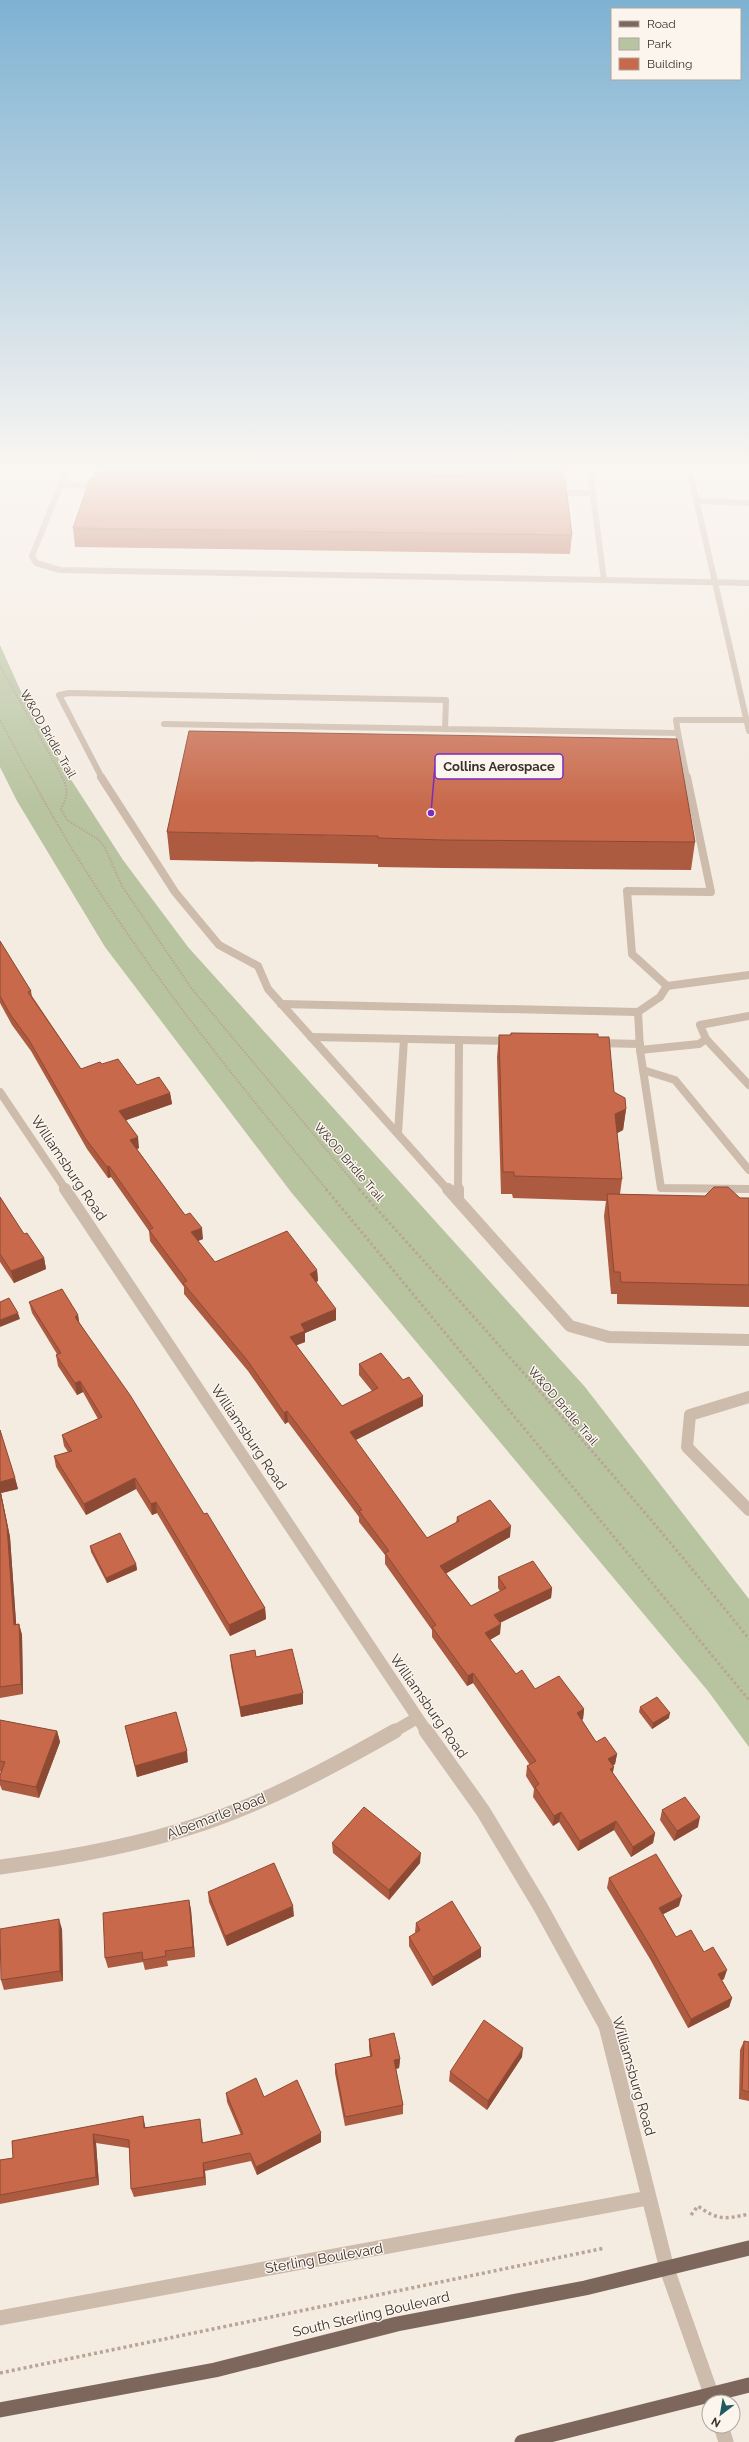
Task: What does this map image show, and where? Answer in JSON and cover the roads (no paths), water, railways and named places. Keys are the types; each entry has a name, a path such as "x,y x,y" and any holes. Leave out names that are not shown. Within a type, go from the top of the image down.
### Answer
{"main road":[{"name":"South Sterling Boulevard","path":"0,2410 215,2370 397,2324 585,2288 749,2248"},
{"path":"724,2394 749,2385"},
{"path":"522,2442 701,2401"}],"street":[{"path":"493,578 749,583"},
{"path":"715,578 748,720 749,732"},
{"path":"445,729 446,700 69,693 59,695 102,779 175,892 219,945 258,966 268,989 570,1326 609,1337 749,1340"},
{"path":"667,986 632,954 627,891 710,892 676,720 748,720"},
{"path":"164,724 678,733"},
{"path":"281,1004 638,1012 660,997 667,986 749,975"},
{"path":"638,1012 643,1070 661,1188 749,1189"},
{"path":"749,1016 700,1025 706,1038 749,1085"},
{"path":"311,1037 522,1042"},
{"path":"585,1043 640,1047 699,1044 706,1038"},
{"path":"398,1133 404,1039"},
{"path":"458,1200 459,1040"},
{"path":"643,1070 675,1080 749,1170"},
{"name":"Williamsburg Road","path":"0,1092 417,1718 483,1811 540,1906 606,2026 633,2127 648,2198 667,2269 712,2394"},
{"path":"749,1397 690,1415 687,1448 749,1510"},
{"name":"Albemarle Road","path":"0,1867 35,1862 167,1835 203,1824 248,1806 367,1747 417,1718"},
{"name":"Sterling Boulevard","path":"0,2318 648,2198"}],"place":[{"name":"Collins Aerospace","path":"431,813"}]}
